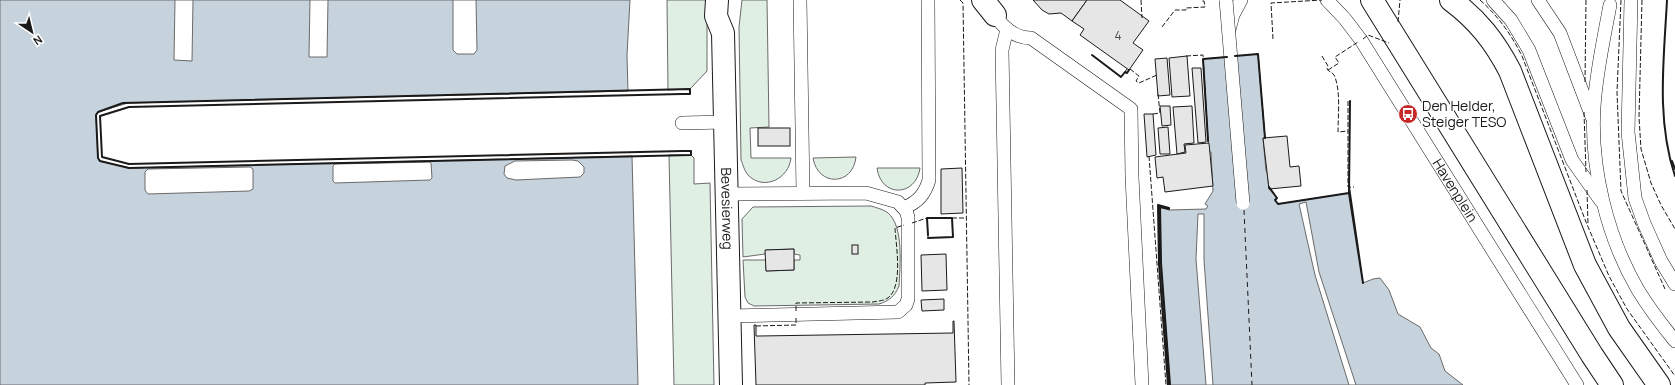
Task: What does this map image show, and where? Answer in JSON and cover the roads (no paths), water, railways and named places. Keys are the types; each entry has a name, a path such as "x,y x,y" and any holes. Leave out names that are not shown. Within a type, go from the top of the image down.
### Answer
{"main road":[{"name":"Bevesierweg","path":"717,0 716,16 722,33 731,385"},
{"name":"Bevesierweg","path":"722,33 730,14 732,0"},
{"path":"1372,0 1588,349 1612,385"},
{"path":"1451,0 1474,18 1486,32 1502,56 1510,71 1588,272 1619,328 1659,385"}],"lane":[{"path":"800,0 803,193"},
{"path":"904,208 921,198 926,190 929,180 928,0"},
{"path":"1225,0 1229,30 1243,203"},
{"path":"1229,30 1233,15 1240,0"},
{"name":"Havenplein","path":"1327,0 1345,19 1361,40 1577,385"},
{"path":"1493,0 1511,20 1529,50 1572,160 1603,204"},
{"path":"1538,0 1560,33 1594,122"},
{"path":"1631,0 1628,132 1635,198 1644,223 1661,260 1675,284"},
{"path":"1610,5 1595,93 1595,150 1603,204 1628,271 1647,304 1675,341"},
{"path":"995,15 1002,50 1008,385"},
{"path":"995,15 1024,38 1031,38 1131,109 1132,177 1142,385"},
{"path":"682,123 724,122"},
{"path":"726,194 866,193 898,202 904,208 908,217 908,293 906,305 898,312 729,316"}],"place":[{"name":"Den Helder, Steiger TESO","path":"1408,114"}]}
